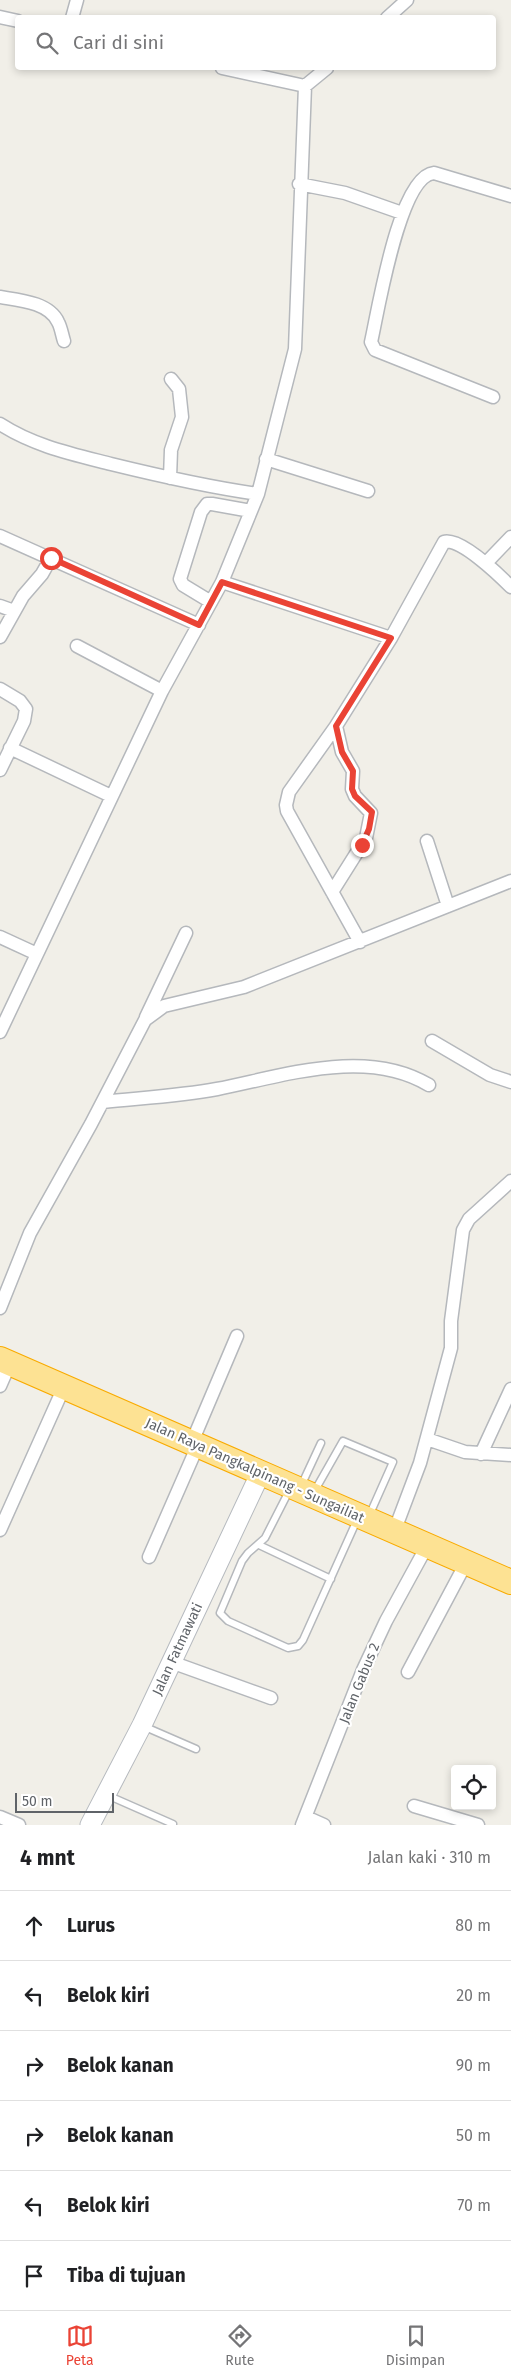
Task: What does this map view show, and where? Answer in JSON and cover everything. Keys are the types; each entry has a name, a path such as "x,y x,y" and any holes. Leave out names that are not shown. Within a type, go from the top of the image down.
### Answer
{"highway":[{"name":"Jalan Raya Pangkalpinang - Sungailiat","path":"5,1361 394,1532 510,1580"}],"street":[{"path":"73,15 77,0"},
{"path":"390,15 408,0"},
{"path":"0,17 15,20"},
{"path":"231,70 304,86"},
{"path":"0,1032 162,691 222,582 258,494 295,349 299,285 299,184 304,86 324,70"},
{"path":"493,397 375,350 371,342 394,235 402,213 429,173 439,174 511,196"},
{"path":"299,184 345,193 402,213"},
{"path":"0,297 28,302 49,312 58,320 64,341"},
{"path":"170,478 171,450 182,417 179,389 171,379"},
{"path":"0,424 46,447 170,478 258,494"},
{"path":"266,459 368,492"},
{"path":"211,602 183,585 180,580 201,512 207,504 251,511"},
{"path":"0,536 199,625"},
{"path":"486,563 511,537"},
{"path":"360,942 290,817 286,805 289,792 336,726 391,638 444,542 452,541 486,563 511,587"},
{"path":"0,637 14,611 51,558"},
{"path":"222,582 391,638"},
{"path":"0,606 14,611"},
{"path":"77,646 162,691"},
{"path":"0,689 20,701 26,709 24,721 0,770"},
{"path":"332,892 366,838 372,812 355,796 352,789 353,771 342,752 336,726"},
{"path":"10,748 111,796"},
{"path":"427,841 448,906"},
{"path":"145,1020 164,1006 236,989 360,942 511,881"},
{"path":"0,1308 30,1233 103,1102 145,1020 186,933"},
{"path":"0,937 37,954"},
{"path":"432,1041 490,1074 511,1082"},
{"path":"103,1102 200,1092 321,1069 353,1066 394,1069 407,1073 429,1085"},
{"path":"394,1532 414,1482 452,1342 451,1321 463,1230 469,1219 511,1181"},
{"path":"149,1557 237,1336"},
{"path":"0,1386 5,1361"},
{"path":"0,1530 64,1387"},
{"path":"482,1454 511,1389"},
{"path":"427,1439 465,1452 511,1455"},
{"name":"Jalan Fatmawati","path":"90,1825 142,1725 260,1472"},
{"name":"Jalan Gabus 2","path":"304,1821 367,1662 397,1598 427,1546"},
{"path":"408,1672 466,1562"},
{"path":"171,1662 271,1698"},
{"path":"414,1806 478,1825"},
{"path":"304,1821 324,1825"}],"lane":[{"path":"343,1441 393,1462 364,1518 340,1554 331,1579 303,1640 294,1648 288,1648 228,1621 222,1616 221,1609 242,1561 265,1538 301,1490 343,1441"},
{"path":"301,1490 321,1443"},
{"path":"259,1544 331,1579"},
{"path":"142,1725 196,1748"},
{"path":"106,1794 173,1824"}],"route":[{"path":"51,558 199,625 222,582 391,638 336,726 342,752 353,771 352,789 359,801 372,812 369,829 362,845"}]}
